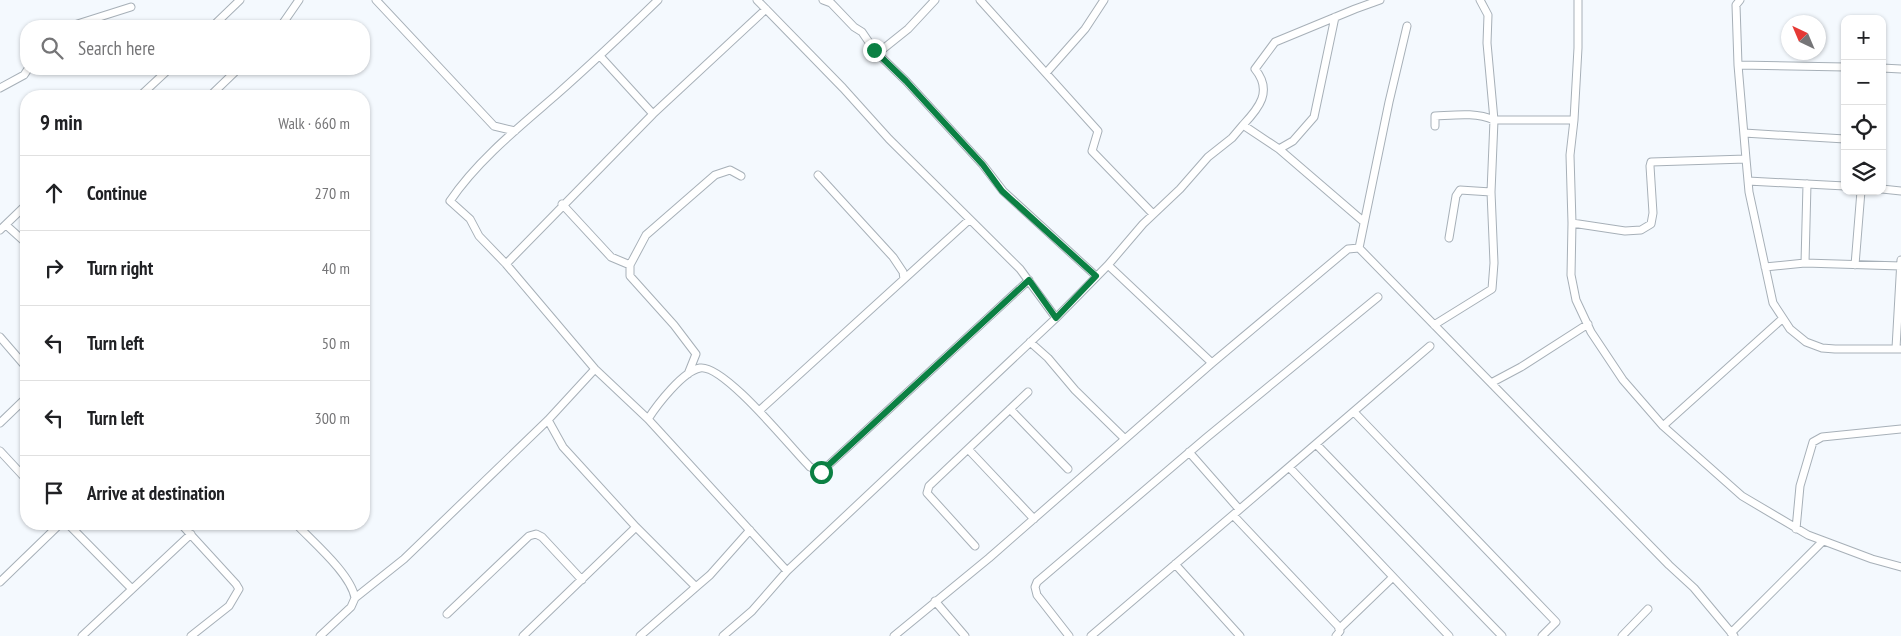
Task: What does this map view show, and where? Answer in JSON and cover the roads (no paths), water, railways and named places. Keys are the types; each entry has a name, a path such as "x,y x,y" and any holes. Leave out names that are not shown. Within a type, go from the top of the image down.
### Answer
{"street":[{"path":"219,20 240,0"},
{"path":"285,20 299,0"},
{"path":"376,0 494,126 514,131"},
{"path":"658,0 600,56 514,131 461,185 450,201 470,219 479,236 506,264 595,369 648,419 787,571"},
{"path":"757,0 843,88 889,139 1020,269 1056,318"},
{"path":"823,0 831,3 862,32 878,54 906,81 983,165 1002,191 1096,276"},
{"path":"878,54 908,29 935,0"},
{"path":"1046,73 1085,29 1104,0"},
{"path":"723,636 752,611 787,571 1056,318 1108,265 1153,214 1180,189 1208,157 1232,138 1256,111 1264,93 1260,75 1255,69 1275,42 1378,0"},
{"path":"1434,325 1492,289 1494,263 1491,192 1494,120 1487,43 1488,15 1480,0"},
{"path":"1578,0 1578,48 1570,155 1571,275 1576,300 1591,332 1624,380 1663,426 1742,496 1796,529 1872,559 1901,567"},
{"path":"983,1 1098,131 1092,151 1153,214"},
{"path":"1737,2 1738,64 1748,181 1772,303 1782,319 1790,330 1806,342 1822,348 1898,349 1901,260"},
{"path":"90,20 131,7"},
{"path":"506,264 562,204 653,114 766,9"},
{"path":"1279,149 1293,141 1314,117 1335,17"},
{"path":"1359,248 1389,102 1408,26"},
{"path":"600,56 653,114"},
{"path":"1738,64 1841,67"},
{"path":"1886,68 1901,69"},
{"path":"0,88 24,75"},
{"path":"146,90 163,75"},
{"path":"216,90 232,75"},
{"path":"1436,126 1435,116 1460,114 1485,116 1494,120 1574,120"},
{"path":"1243,125 1279,149 1364,222"},
{"path":"1744,134 1841,139"},
{"path":"1572,222 1625,231 1641,230 1651,224 1653,212 1651,162 1746,159"},
{"path":"688,375 696,354 674,325 630,276 630,265 646,235 715,175 730,170 741,176"},
{"path":"818,175 893,258 903,272 904,279"},
{"path":"1748,181 1841,186"},
{"path":"1805,263 1806,184"},
{"path":"1886,189 1901,191"},
{"path":"1449,238 1456,196 1460,190 1491,192"},
{"path":"1856,266 1861,195"},
{"path":"562,204 612,257 630,265"},
{"path":"20,211 3,227 20,239"},
{"path":"759,411 969,220"},
{"path":"1359,248 1669,565 1694,588 1733,635 1823,541"},
{"path":"894,636 1034,519 1212,363 1348,249 1359,248"},
{"path":"1765,266 1805,263 1900,266"},
{"path":"1108,265 1212,363"},
{"path":"648,419 662,397 688,375 700,368 709,370 723,377 759,411 810,467 821,472 1029,280"},
{"path":"1069,636 1037,595 1035,587 1037,582 1189,452 1378,296"},
{"path":"1663,426 1782,319"},
{"path":"1491,383 1521,367 1588,324"},
{"path":"0,337 20,360"},
{"path":"1030,342 1048,358 1075,390 1125,439"},
{"path":"1091,636 1430,346"},
{"path":"320,636 351,607 355,598 404,559 548,420 595,369"},
{"path":"975,546 927,493 929,486 1028,392"},
{"path":"0,423 20,404"},
{"path":"1010,409 1068,469"},
{"path":"1354,412 1556,622 1542,636"},
{"path":"548,420 563,447 636,527 696,587"},
{"path":"1796,529 1800,486 1813,442 1822,438 1901,429"},
{"path":"1316,444 1502,636"},
{"path":"968,449 1034,519"},
{"path":"0,450 20,472"},
{"path":"1189,452 1239,509"},
{"path":"1289,467 1447,635"},
{"path":"1233,515 1338,632 1393,577"},
{"path":"523,636 636,527"},
{"path":"0,582 54,530"},
{"path":"74,530 131,588"},
{"path":"186,530 239,589 229,606 191,636"},
{"path":"302,530 346,576 355,598"},
{"path":"640,636 710,575 750,530"},
{"path":"82,636 190,534"},
{"path":"447,614 529,536 536,534 542,537 582,580"},
{"path":"1175,564 1240,636"},
{"path":"935,601 965,636"},
{"path":"1622,636 1648,609"},
{"path":"1228,636 1234,630"}]}
